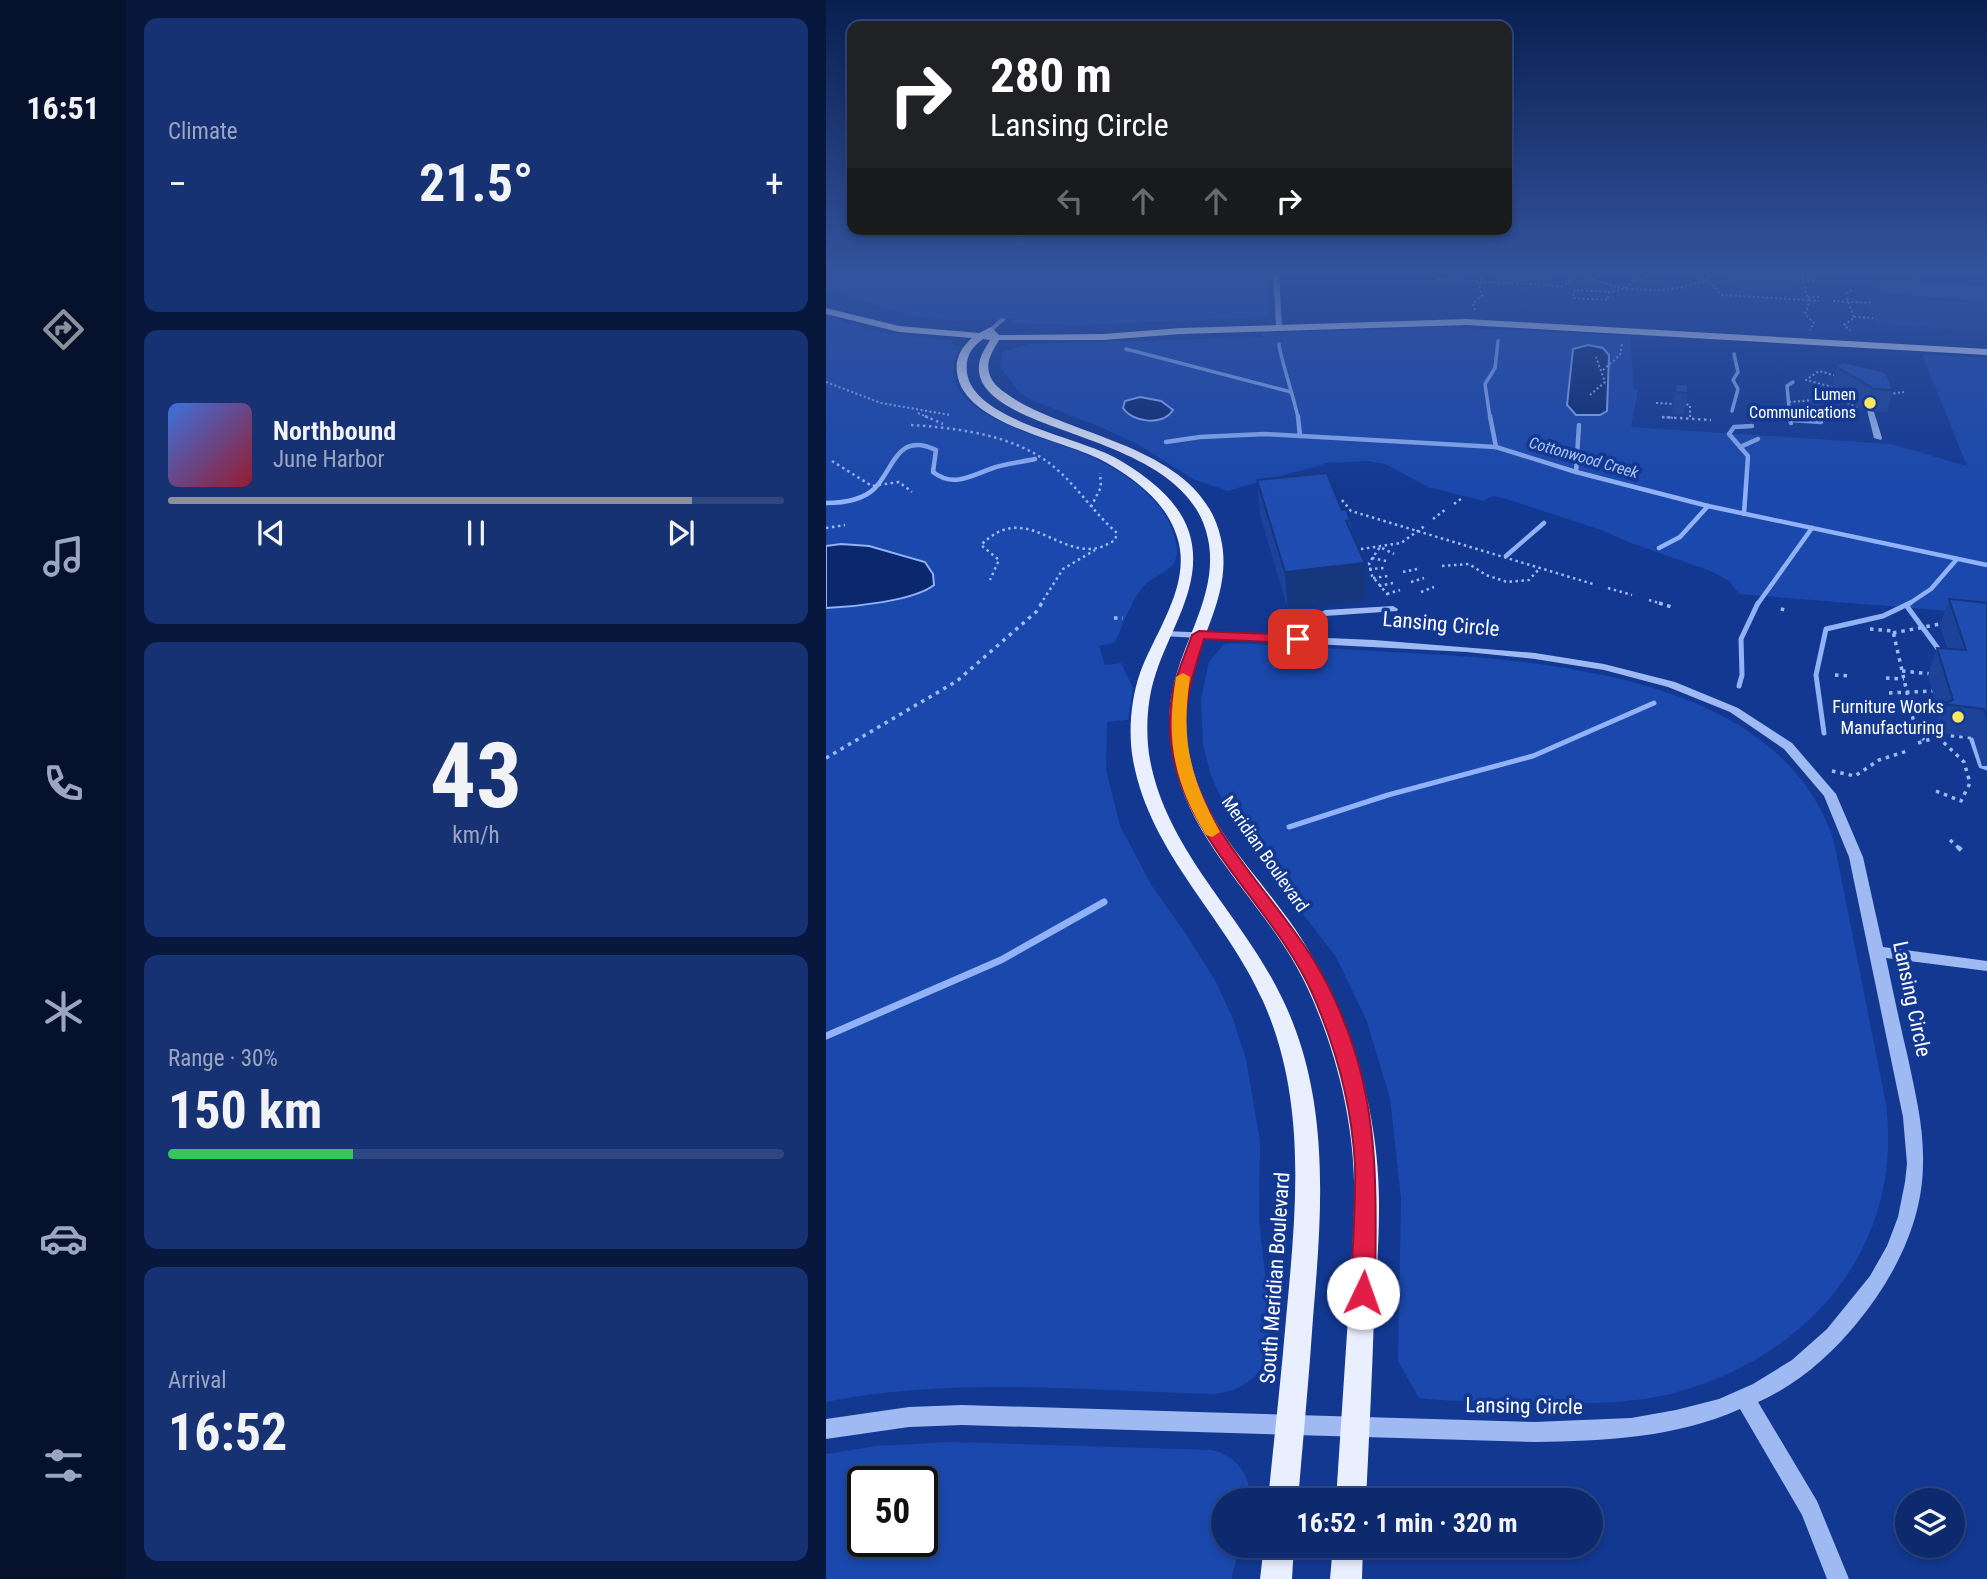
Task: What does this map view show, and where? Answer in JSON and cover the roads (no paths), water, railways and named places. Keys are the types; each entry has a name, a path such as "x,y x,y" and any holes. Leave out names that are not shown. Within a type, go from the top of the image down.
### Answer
{"main road":[{"path":"972,347 965,352 961,366 963,382 976,400 1011,421 1107,458 1153,490 1171,509 1183,533 1187,561 1180,596 1165,634"},
{"name":"Meridian Boulevard","path":"986,347 981,363 982,373 989,386 1023,409 1102,438 1138,455 1181,485 1203,510 1216,538 1219,570 1213,601 1181,684 1177,714 1180,749 1187,782 1212,833 1278,920 1312,973 1343,1047 1358,1108 1366,1164 1367,1208 1352,1488"},
{"path":"1899,347 1987,352"},
{"name":"South Meridian Boulevard","path":"1165,634 1148,674 1141,705 1140,742 1146,784 1157,816 1173,847 1251,957 1269,990 1287,1037 1302,1096 1308,1148 1309,1221 1290,1425"},
{"path":"1284,1488 1290,1425"},
{"path":"1276,1579 1278,1558"},
{"path":"1346,1579 1347,1558"}],"street":[{"path":"1870,412 1878,438"},
{"path":"1325,613 1377,608 1392,603"},
{"name":"Lansing Circle","path":"826,1429 901,1418 954,1415 1542,1432 1614,1431 1676,1422 1745,1399 1794,1371 1838,1333 1876,1285 1903,1228 1913,1188 1914,1138 1877,952 1849,831 1826,788 1807,764 1774,736 1702,695 1634,673 1533,657 1407,645 1165,634"},
{"path":"1877,952 1987,966"},
{"path":"1745,1399 1810,1508 1838,1579"}],"waterway":[{"path":"1279,347 1291,392"},
{"path":"1490,418 1485,384 1495,368 1497,347"},
{"path":"1126,349 1291,392"},
{"path":"1732,411 1738,389 1733,380 1738,372 1734,354"},
{"path":"1790,418 1787,386 1793,382"},
{"path":"1291,392 1298,418"},
{"path":"1298,416 1300,436"},
{"path":"1490,416 1496,447"},
{"path":"1790,416 1791,423"},
{"path":"1791,420 1821,422"},
{"path":"1576,472 1579,425"},
{"path":"1740,447 1729,434 1734,427 1752,426"},
{"name":"Cottonwood Creek","path":"1166,442 1200,437 1265,434 1300,436"},
{"name":"Cottonwood Creek","path":"1300,436 1496,447"},
{"path":"1740,447 1758,439"},
{"name":"Cottonwood Creek","path":"826,503 851,500 869,493 881,481 898,455 912,445 923,445 936,450 933,472 941,477 957,480 1035,459"},
{"name":"Cottonwood Creek","path":"1496,447 1576,472"},
{"path":"1740,447 1748,456 1744,514"},
{"name":"Cottonwood Creek","path":"1576,472 1708,506"},
{"path":"1659,548 1680,537 1708,506"},
{"name":"Cottonwood Creek","path":"1708,506 1744,514"},
{"name":"Cottonwood Creek","path":"1744,514 1987,565"},
{"path":"1506,556 1544,523"},
{"path":"1757,605 1812,528"},
{"path":"1910,603 1931,589 1957,559"},
{"path":"1824,733 1816,675 1826,629 1883,616 1910,603"},
{"path":"1739,686 1742,675 1741,639 1757,605"},
{"path":"1906,605 1942,654"},
{"path":"1289,827 1388,795 1533,756 1654,703"},
{"path":"1972,740 1981,766 1987,768"},
{"path":"826,1036 1001,960 1104,902"}],"place":[{"name":"Lumen Communications","path":"1870,403"},
{"name":"Furniture Works Manufacturing","path":"1958,717"}]}
